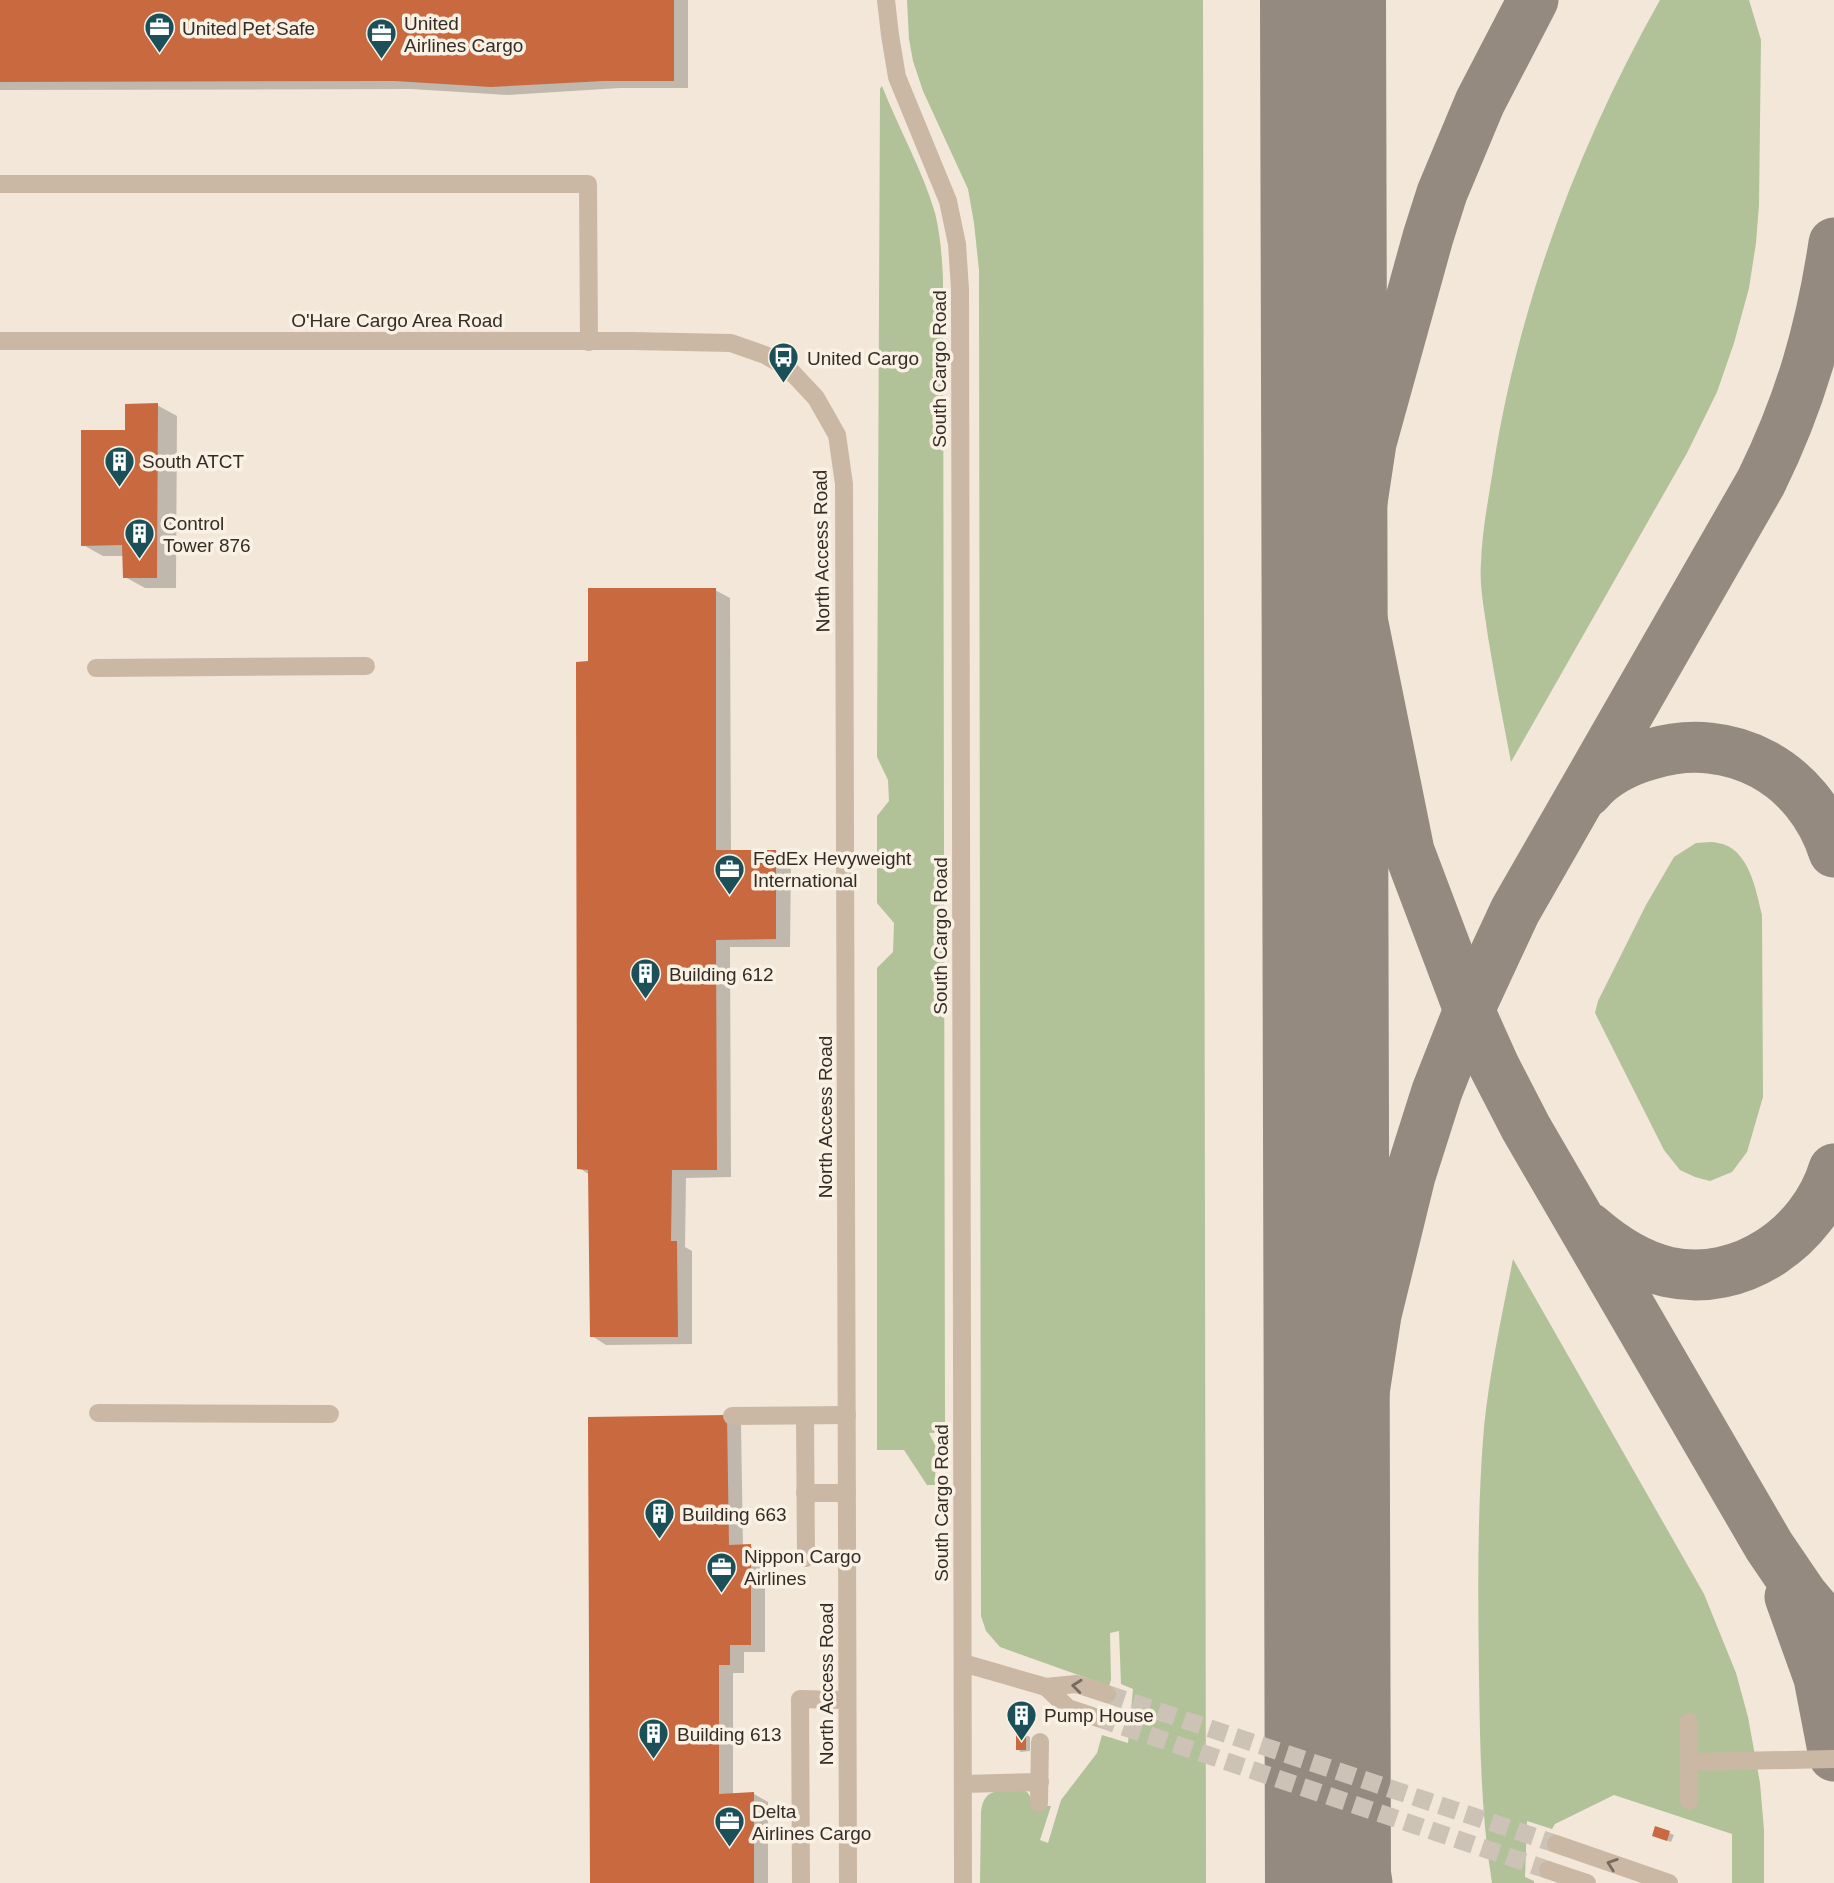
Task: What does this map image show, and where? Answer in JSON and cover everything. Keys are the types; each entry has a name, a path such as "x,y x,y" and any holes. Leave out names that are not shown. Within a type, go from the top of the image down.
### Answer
{"street":[{"name":"South Cargo Road","path":"886,0 897,77 948,201 957,244 960,289 963,1883"},
{"path":"0,184 588,184 589,342"},
{"name":"O'Hare Cargo Area Road","path":"0,341 695,341 730,343 765,355 788,368"},
{"name":"North Access Road","path":"788,368 816,398 837,435 844,484 848,1883"},
{"path":"96,667 366,666"},
{"path":"98,1413 330,1414"},
{"path":"732,1416 847,1415"},
{"path":"806,1416 806,1558"},
{"path":"806,1493 847,1493"},
{"path":"962,1663 1046,1687 1076,1684 1107,1694"},
{"path":"1046,1687 1068,1708 1098,1718"},
{"path":"801,1883 800,1699 847,1700"},
{"path":"1689,1722 1689,1801"},
{"path":"1039,1804 1040,1742"},
{"path":"1689,1762 1834,1759"},
{"path":"963,1784 1040,1782"},
{"path":"1556,1844 1643,1879 1669,1883"},
{"path":"1548,1870 1587,1883"}],"green space":[{"path":"907,0 1203,0 1206,1883 980,1883 981,1812 987,1796 995,1792 1023,1791 1027,1792 1033,1805 1051,1806 1040,1840 1048,1843 1061,1800 1097,1753 1102,1735 1128,1743 1133,1689 1121,1684 1119,1631 1110,1633 1109,1686 1000,1647 986,1631 981,1616 979,270 968,189 923,91 913,61"},
{"path":"1660,0 1749,0 1761,40 1759,205 1749,288 1717,392 1687,453 1511,762 1488,637 1481,572 1486,513 1505,402 1520,342 1556,224 1604,110"},
{"path":"882,86 924,181 935,213 943,278 945,1432 929,1433 936,1447 935,1485 927,1485 904,1450 877,1450 877,968 893,952 894,923 877,903 877,816 889,801 888,780 877,757"},
{"path":"1696,843 1718,843 1737,853 1749,872 1762,915 1763,1097 1747,1152 1732,1172 1710,1181 1680,1170 1664,1150 1595,1013 1598,1001 1646,905 1674,857"},
{"path":"1513,1259 1704,1594 1736,1673 1748,1717 1760,1783 1764,1830 1764,1883 1732,1883 1732,1834 1614,1795 1555,1824 1552,1829 1527,1821 1525,1877 1534,1883 1492,1883 1485,1832 1481,1754 1478,1583 1480,1489 1490,1385"}],"building":[{"path":"0,0 674,0 674,81 604,81 491,87 395,81 0,82"},
{"name":"South ATCT","path":"158,403 157,578 123,578 122,545 81,546 81,430 125,430 125,404"},
{"name":"Building 612","path":"588,588 716,588 716,850 776,850 776,939 716,940 717,1170 672,1170 671,1241 677,1241 678,1337 590,1337 588,1170 577,1169 576,662 588,661"},
{"path":"727,1415 729,1545 751,1544 751,1645 730,1645 730,1665 719,1665 719,1794 754,1792 754,1883 590,1883 588,1417"},
{"name":"Pump House","path":"1026,1733 1026,1750 1016,1750 1016,1734"},
{"path":"1655,1826 1670,1831 1667,1841 1652,1836"}],"taxiway":[{"path":"1361,509 1371,443 1442,193 1480,102 1533,0"},
{"path":"1325,199 1336,441 1352,569 1409,851 1469,1010 1526,1128 1769,1546 1803,1596 1834,1633"},
{"path":"1328,1828 1348,1496 1376,1315 1410,1176 1437,1091 1469,1010 1515,911 1761,482 1775,453 1807,366 1823,306 1834,243"},
{"path":"1325,895 1347,628"},
{"path":"1587,792 1616,768 1651,754 1681,748 1710,748 1737,754 1763,764 1786,780 1806,800 1822,824 1834,852"},
{"path":"1589,1228 1626,1255 1657,1269 1695,1275 1722,1272 1747,1264 1770,1252 1791,1236 1824,1194 1834,1169"},
{"path":"1790,1597 1819,1678 1834,1756"},
{"path":"1353,1774 1367,1883"}],"runway":[{"path":"1323,0 1328,1883"}],"tunnel":[{"path":"1107,1694 1556,1844"},
{"path":"1098,1718 1548,1870"}],"place":[{"name":"United Pet Safe","path":"159,55"},
{"name":"United Airlines Cargo","path":"381,61"},
{"name":"United Cargo","path":"784,385"},
{"name":"South ATCT","path":"119,488"},
{"name":"Control Tower 876","path":"140,561"},
{"name":"FedEx Hevyweight International","path":"730,896"},
{"name":"Building 612","path":"646,1001"},
{"name":"Building 663","path":"659,1541"},
{"name":"Nippon Cargo Airlines","path":"721,1594"},
{"name":"Pump House","path":"1021,1742"},
{"name":"Building 613","path":"654,1761"},
{"name":"Delta Airlines Cargo","path":"729,1849"}]}
